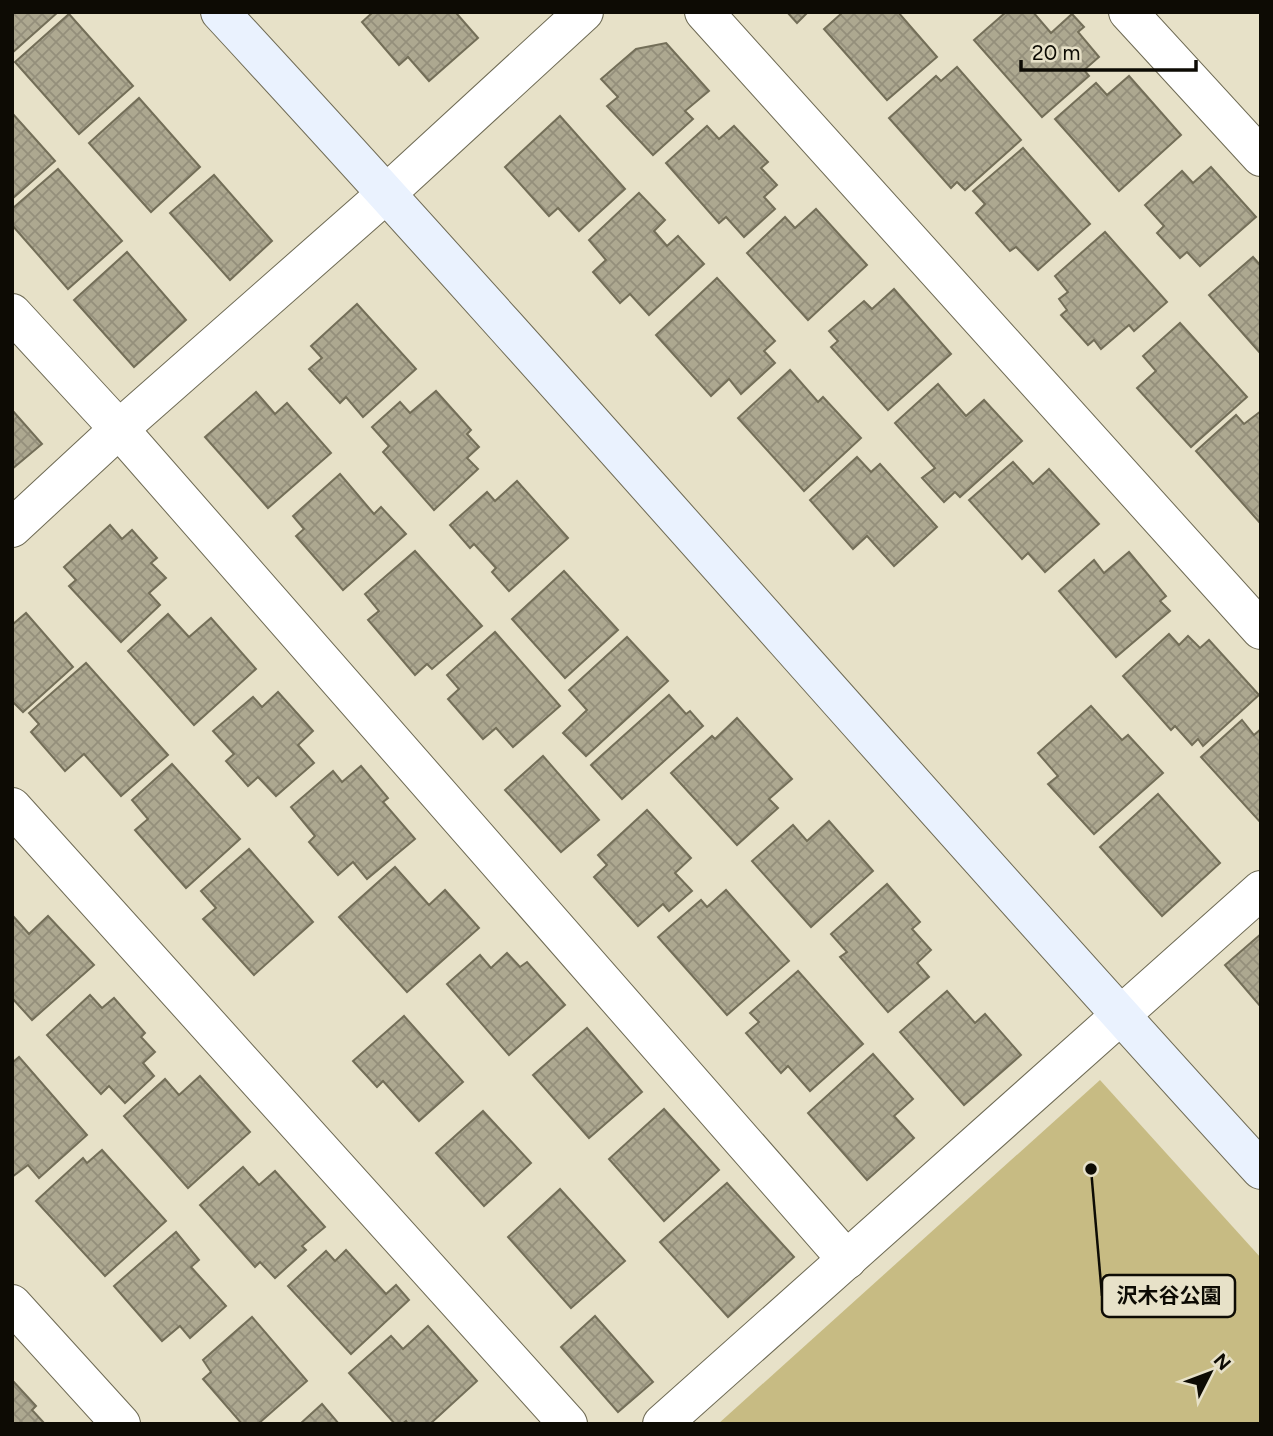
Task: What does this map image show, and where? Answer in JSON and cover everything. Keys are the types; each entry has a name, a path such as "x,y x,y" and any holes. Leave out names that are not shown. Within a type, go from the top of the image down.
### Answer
{"street":[{"path":"220,12 387,193 1261,1171"},
{"path":"12,528 119,429 387,193 584,12"},
{"path":"704,12 1261,630"},
{"path":"1128,12 1261,157"},
{"path":"12,313 119,429 847,1259"},
{"path":"12,807 568,1424"},
{"path":"662,1424 1261,890"},
{"path":"12,1304 121,1424"}],"shaded area":[{"path":"1100,1080 1261,1258 1261,1424 718,1424"}],"building":[{"path":"12,12 58,12 12,53"},
{"path":"373,12 459,12 457,14 478,38 429,81 408,57 399,65 362,22"},
{"path":"787,12 808,12 797,23"},
{"path":"843,12 898,12 937,57 887,100 824,29"},
{"path":"1006,12 1033,12 1051,33 1072,14 1084,27 1078,32 1099,57 1084,70 1089,76 1042,117 974,40"},
{"path":"69,14 133,86 79,134 15,62"},
{"path":"666,43 709,91 685,111 693,119 653,155 607,106 618,97 601,79 636,49"},
{"path":"957,67 1021,140 965,190 957,182 951,188 889,118 936,76 941,81"},
{"path":"1129,76 1181,135 1119,191 1055,119 1096,83 1107,95"},
{"path":"139,98 200,167 151,212 89,143"},
{"path":"12,113 55,161 12,199"},
{"path":"560,116 625,189 579,231 558,208 549,216 505,167"},
{"path":"707,126 719,139 734,126 768,162 761,168 777,185 764,197 775,209 744,237 726,217 719,223 666,163"},
{"path":"1023,148 1090,224 1038,270 1016,247 1010,251 976,213 985,204 973,191"},
{"path":"1211,167 1256,217 1200,266 1187,252 1180,258 1157,233 1164,226 1145,205 1182,171 1193,183"},
{"path":"58,169 122,241 68,289 12,225 12,209"},
{"path":"214,175 272,241 230,280 170,213"},
{"path":"639,193 665,220 654,231 667,246 678,236 704,264 649,315 630,294 620,303 593,272 606,260 589,240"},
{"path":"816,209 867,265 808,320 747,253 785,217 795,228"},
{"path":"1105,232 1167,302 1134,331 1129,325 1101,349 1094,340 1088,345 1061,315 1067,310 1059,299 1068,292 1055,276"},
{"path":"127,252 186,320 134,367 74,300"},
{"path":"1253,257 1261,266 1261,354 1209,295"},
{"path":"717,278 775,341 764,351 775,363 741,394 729,379 711,396 656,335"},
{"path":"894,289 951,354 888,410 831,347 838,341 829,331 864,301 872,309"},
{"path":"357,304 416,369 363,417 346,397 340,403 309,369 322,358 311,346"},
{"path":"1180,323 1247,397 1191,447 1137,388 1156,371 1143,356"},
{"path":"790,370 818,402 823,397 861,438 804,491 738,418"},
{"path":"938,384 966,416 984,400 1022,441 960,497 955,492 944,502 922,478 935,468 895,423"},
{"path":"436,391 471,430 467,434 479,447 467,458 478,469 434,510 383,452 389,446 372,427 400,402 410,413"},
{"path":"256,392 275,414 287,403 331,453 268,508 205,437"},
{"path":"12,410 42,444 12,469"},
{"path":"1261,411 1261,524 1196,451 1236,415 1244,424"},
{"path":"857,457 871,472 880,464 937,527 894,566 867,536 853,549 810,500"},
{"path":"1013,462 1033,484 1049,469 1099,524 1045,572 1028,553 1022,559 969,500"},
{"path":"340,474 374,514 381,507 406,534 343,590 296,536 304,529 293,516"},
{"path":"517,481 568,538 509,591 492,572 496,568 474,544 470,548 450,525 487,492 495,501"},
{"path":"110,525 122,539 132,530 157,558 151,563 166,578 149,593 160,605 121,642 69,586 76,580 64,567"},
{"path":"415,551 482,626 432,669 427,664 415,675 368,620 379,611 365,594"},
{"path":"1129,552 1166,596 1160,601 1170,611 1116,657 1059,591 1094,560 1104,573"},
{"path":"564,571 618,630 565,678 512,619"},
{"path":"26,613 73,667 23,712 12,701 12,625"},
{"path":"168,614 189,637 211,618 256,669 194,725 128,651"},
{"path":"495,632 560,706 513,747 496,728 483,739 448,699 459,689 447,675"},
{"path":"1169,634 1179,645 1188,636 1200,648 1209,640 1259,695 1203,746 1198,739 1192,745 1175,726 1171,730 1123,676"},
{"path":"627,637 668,681 586,756 563,733 587,710 569,690"},
{"path":"86,663 168,755 121,796 84,754 65,771 31,732 39,724 29,713"},
{"path":"278,692 313,731 298,745 314,763 276,796 258,777 248,786 226,761 234,754 213,731 253,697 262,707"},
{"path":"669,695 686,714 690,711 703,726 622,799 591,765"},
{"path":"1091,706 1122,740 1128,735 1163,773 1094,834 1048,784 1058,776 1038,753"},
{"path":"737,718 792,779 769,799 778,808 737,845 671,773 712,736 715,739"},
{"path":"1242,720 1254,735 1261,729 1261,823 1201,757"},
{"path":"543,756 599,820 561,852 505,790"},
{"path":"172,764 240,839 186,888 135,830 148,819 132,800"},
{"path":"361,766 388,798 383,802 415,839 367,879 353,862 338,875 309,842 315,836 291,807 333,771 342,782"},
{"path":"1158,794 1220,863 1162,916 1100,847"},
{"path":"647,810 691,858 675,873 692,891 669,911 663,904 638,926 594,877 607,865 598,855"},
{"path":"829,821 873,871 811,927 752,861 793,825 807,841"},
{"path":"249,849 313,922 254,975 203,919 216,908 201,891"},
{"path":"395,867 429,905 445,890 479,928 407,992 339,917"},
{"path":"887,884 920,922 912,929 931,950 917,963 929,977 888,1012 840,957 847,952 831,934"},
{"path":"726,890 789,961 727,1015 658,937 701,900 707,907"},
{"path":"13,916 29,934 48,916 94,965 32,1020 12,998"},
{"path":"1261,934 1261,1007 1225,965"},
{"path":"507,953 520,967 527,962 565,1005 509,1055 447,984 480,955 491,968"},
{"path":"798,971 863,1044 810,1091 788,1066 781,1073 746,1033 759,1022 750,1013"},
{"path":"947,991 975,1023 985,1014 1021,1055 964,1105 900,1032"},
{"path":"90,995 102,1008 114,998 145,1033 141,1037 155,1052 143,1063 154,1076 125,1103 109,1086 101,1094 47,1035"},
{"path":"404,1016 463,1082 419,1121 383,1081 377,1087 353,1061"},
{"path":"587,1028 642,1092 589,1138 533,1075"},
{"path":"873,1054 913,1099 894,1116 914,1138 867,1180 808,1113"},
{"path":"19,1057 87,1135 39,1178 28,1165 12,1177 12,1063"},
{"path":"200,1076 250,1132 188,1188 124,1116 165,1079 179,1095"},
{"path":"664,1109 719,1170 664,1221 609,1159"},
{"path":"483,1111 531,1163 484,1206 436,1153"},
{"path":"102,1150 166,1221 105,1276 36,1201 83,1158 87,1163"},
{"path":"243,1167 259,1185 275,1171 325,1227 302,1246 306,1250 275,1278 260,1262 255,1267 200,1205"},
{"path":"727,1183 794,1257 728,1317 660,1242"},
{"path":"560,1189 625,1261 571,1308 508,1237"},
{"path":"176,1232 199,1260 191,1267 226,1306 190,1338 180,1326 162,1341 114,1286"},
{"path":"346,1250 386,1294 396,1285 409,1300 351,1354 288,1286 326,1251 335,1261"},
{"path":"595,1316 653,1382 618,1412 561,1347"},
{"path":"252,1317 307,1381 258,1424 242,1424 203,1379 211,1372 203,1360"},
{"path":"428,1326 477,1381 430,1424 408,1424 406,1421 395,1424 349,1373 391,1336 403,1349"},
{"path":"12,1380 36,1406 32,1410 45,1424 12,1424"},
{"path":"322,1404 339,1424 300,1424"}],"place":[{"name":"沢木谷公園","path":"1091,1169"}]}
